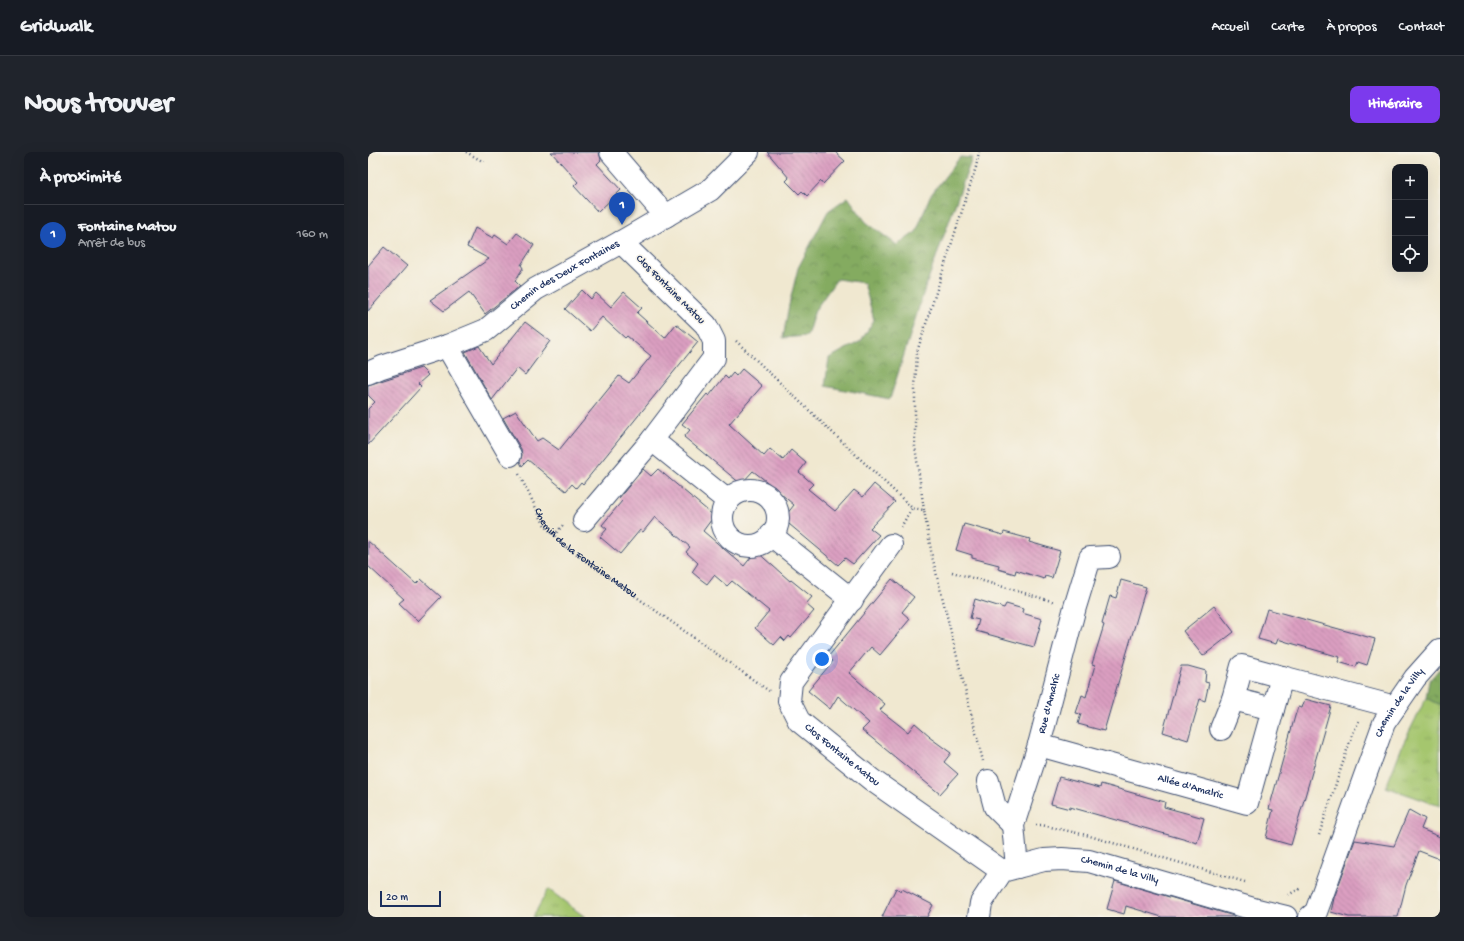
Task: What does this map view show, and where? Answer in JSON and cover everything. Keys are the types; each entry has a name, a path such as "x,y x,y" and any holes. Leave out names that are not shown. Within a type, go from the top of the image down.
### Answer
{"street":[{"path":"611,152 666,216"},
{"name":"Chemin des Deux Fontaines","path":"368,373 447,346 486,330 536,289 710,190 748,152"},
{"name":"Clos Fontaine Matou","path":"584,520 652,440 714,358 714,341 706,325 621,242"},
{"path":"447,346 510,455"},
{"path":"652,440 728,501"},
{"path":"751,490 760,492 773,502 777,511 778,519 776,528 764,542 755,545 746,545 736,542 729,536 723,523 723,509 728,501 734,495 742,491 751,490"},
{"path":"771,535 852,600"},
{"path":"789,701 791,682 891,545"},
{"name":"Rue d'Amalric","path":"1010,869 1013,825 1039,745 1075,607 1090,558 1108,557"},
{"name":"Chemin de la Villy","path":"1310,917 1316,912 1384,723 1414,678 1440,650"},
{"path":"1221,729 1233,699 1242,666 1395,707"},
{"name":"Allée d'Amalric","path":"1039,745 1248,803 1282,677"},
{"path":"1233,699 1273,709"},
{"name":"Clos Fontaine Matou","path":"789,701 799,721 872,780 1010,869"},
{"path":"988,780 995,807 1013,825"},
{"name":"Chemin de la Villy","path":"1010,869 1044,860 1062,859 1089,861 1286,917"},
{"path":"979,917 981,903 1010,869"}],"path":[{"path":"466,152 484,162"},
{"path":"924,510 915,446 915,388 917,352 980,152"},
{"name":"Chemin de la Fontaine Matou","path":"510,455 545,526 566,547 771,693 789,701"},
{"path":"952,572 1075,607"}],"green space":[{"path":"960,157 972,158 925,288 890,399 825,386 829,358 861,341 874,320 864,283 837,279 815,310 807,336 783,338 798,268 828,211 848,197 866,222 897,245 916,232 930,196"},
{"path":"1440,668 1440,705 1426,698 1429,681"},
{"path":"1426,698 1440,705 1440,806 1386,787 1403,744"},
{"path":"548,889 585,917 533,917"}],"building":[{"path":"551,152 599,152 601,160 597,164 621,190 598,212 574,186 578,182"},
{"path":"767,152 835,152 845,161 823,184 821,181 807,196 802,191 799,194 786,181 789,178"},
{"path":"475,228 493,238 495,235 508,244 517,233 534,245 521,265 523,268 515,281 520,286 485,314 469,292 444,311 430,300 489,259 467,247"},
{"path":"384,247 407,266 368,311 368,266"},
{"path":"582,290 591,299 596,293 611,307 624,292 642,308 637,313 665,338 676,324 698,342 583,484 581,482 576,488 572,484 566,491 528,460 522,466 520,462 522,455 521,449 503,418 516,411 537,441 542,438 559,450 619,376 629,383 651,356 627,336 625,338 602,317 590,331 565,309"},
{"path":"525,322 550,341 525,375 517,368 492,400 465,352 479,346 491,364"},
{"path":"421,368 428,375 418,384 421,387 368,445 368,409 375,402 368,395 368,385"},
{"path":"742,369 762,386 729,424 764,456 770,449 783,460 791,450 806,463 799,472 813,484 808,489 835,511 854,490 863,497 874,484 895,502 870,528 879,535 853,564 845,558 838,565 783,519 794,505 753,471 741,484 684,437 690,430 682,424 707,394 709,396 725,376 728,379 733,373 736,376"},
{"path":"643,469 651,476 658,469 714,516 703,531 744,566 756,551 790,581 791,580 812,597 806,604 814,611 791,638 789,636 785,641 781,637 774,645 755,628 769,611 732,581 727,586 714,575 707,584 699,578 692,572 698,563 686,552 690,547 655,517 643,532 640,530 620,554 600,537 607,529 602,525 622,501 619,498"},
{"path":"964,524 1003,535 1004,532 1030,539 1029,542 1060,551 1052,578 1045,576 1044,579 1016,570 1015,574 998,569 999,565 972,558 972,555 956,550"},
{"path":"368,541 416,584 421,579 441,597 418,621 399,603 404,599 368,566"},
{"path":"892,579 914,597 902,612 910,619 880,655 871,647 849,673 885,704 880,710 908,732 915,723 930,736 929,737 951,753 944,762 958,774 940,794 862,730 869,723 838,696 830,709 808,691 833,661 828,657"},
{"path":"1121,580 1146,587 1104,731 1078,724 1081,714 1076,713 1082,695 1086,697 1095,665 1092,664 1104,625 1102,624 1110,596 1116,598"},
{"path":"975,599 1004,608 1006,604 1023,609 1022,613 1042,619 1034,647 976,631 979,620 970,618"},
{"path":"1214,606 1234,632 1203,656 1183,631"},
{"path":"1267,609 1375,639 1367,665 1358,662 1356,667 1338,662 1340,657 1278,639 1276,644 1258,639"},
{"path":"1181,666 1188,666 1206,671 1205,682 1209,683 1205,701 1200,699 1188,740 1163,732"},
{"path":"1305,699 1331,706 1291,845 1266,838 1273,810 1269,809 1295,716 1298,707 1302,708"},
{"path":"1059,777 1100,788 1101,784 1165,802 1164,807 1204,818 1197,843 1070,807 1070,809 1051,804"},
{"path":"1409,810 1425,819 1421,829 1440,837 1440,859 1419,851 1406,885 1398,917 1349,917 1331,912 1334,898 1355,840 1394,846"},
{"path":"1115,881 1234,917 1162,917 1126,906 1124,914 1107,909"},
{"path":"896,888 901,891 902,889 933,905 927,917 882,917"}],"place":[{"name":"Fontaine Matou","path":"622,225"}]}
